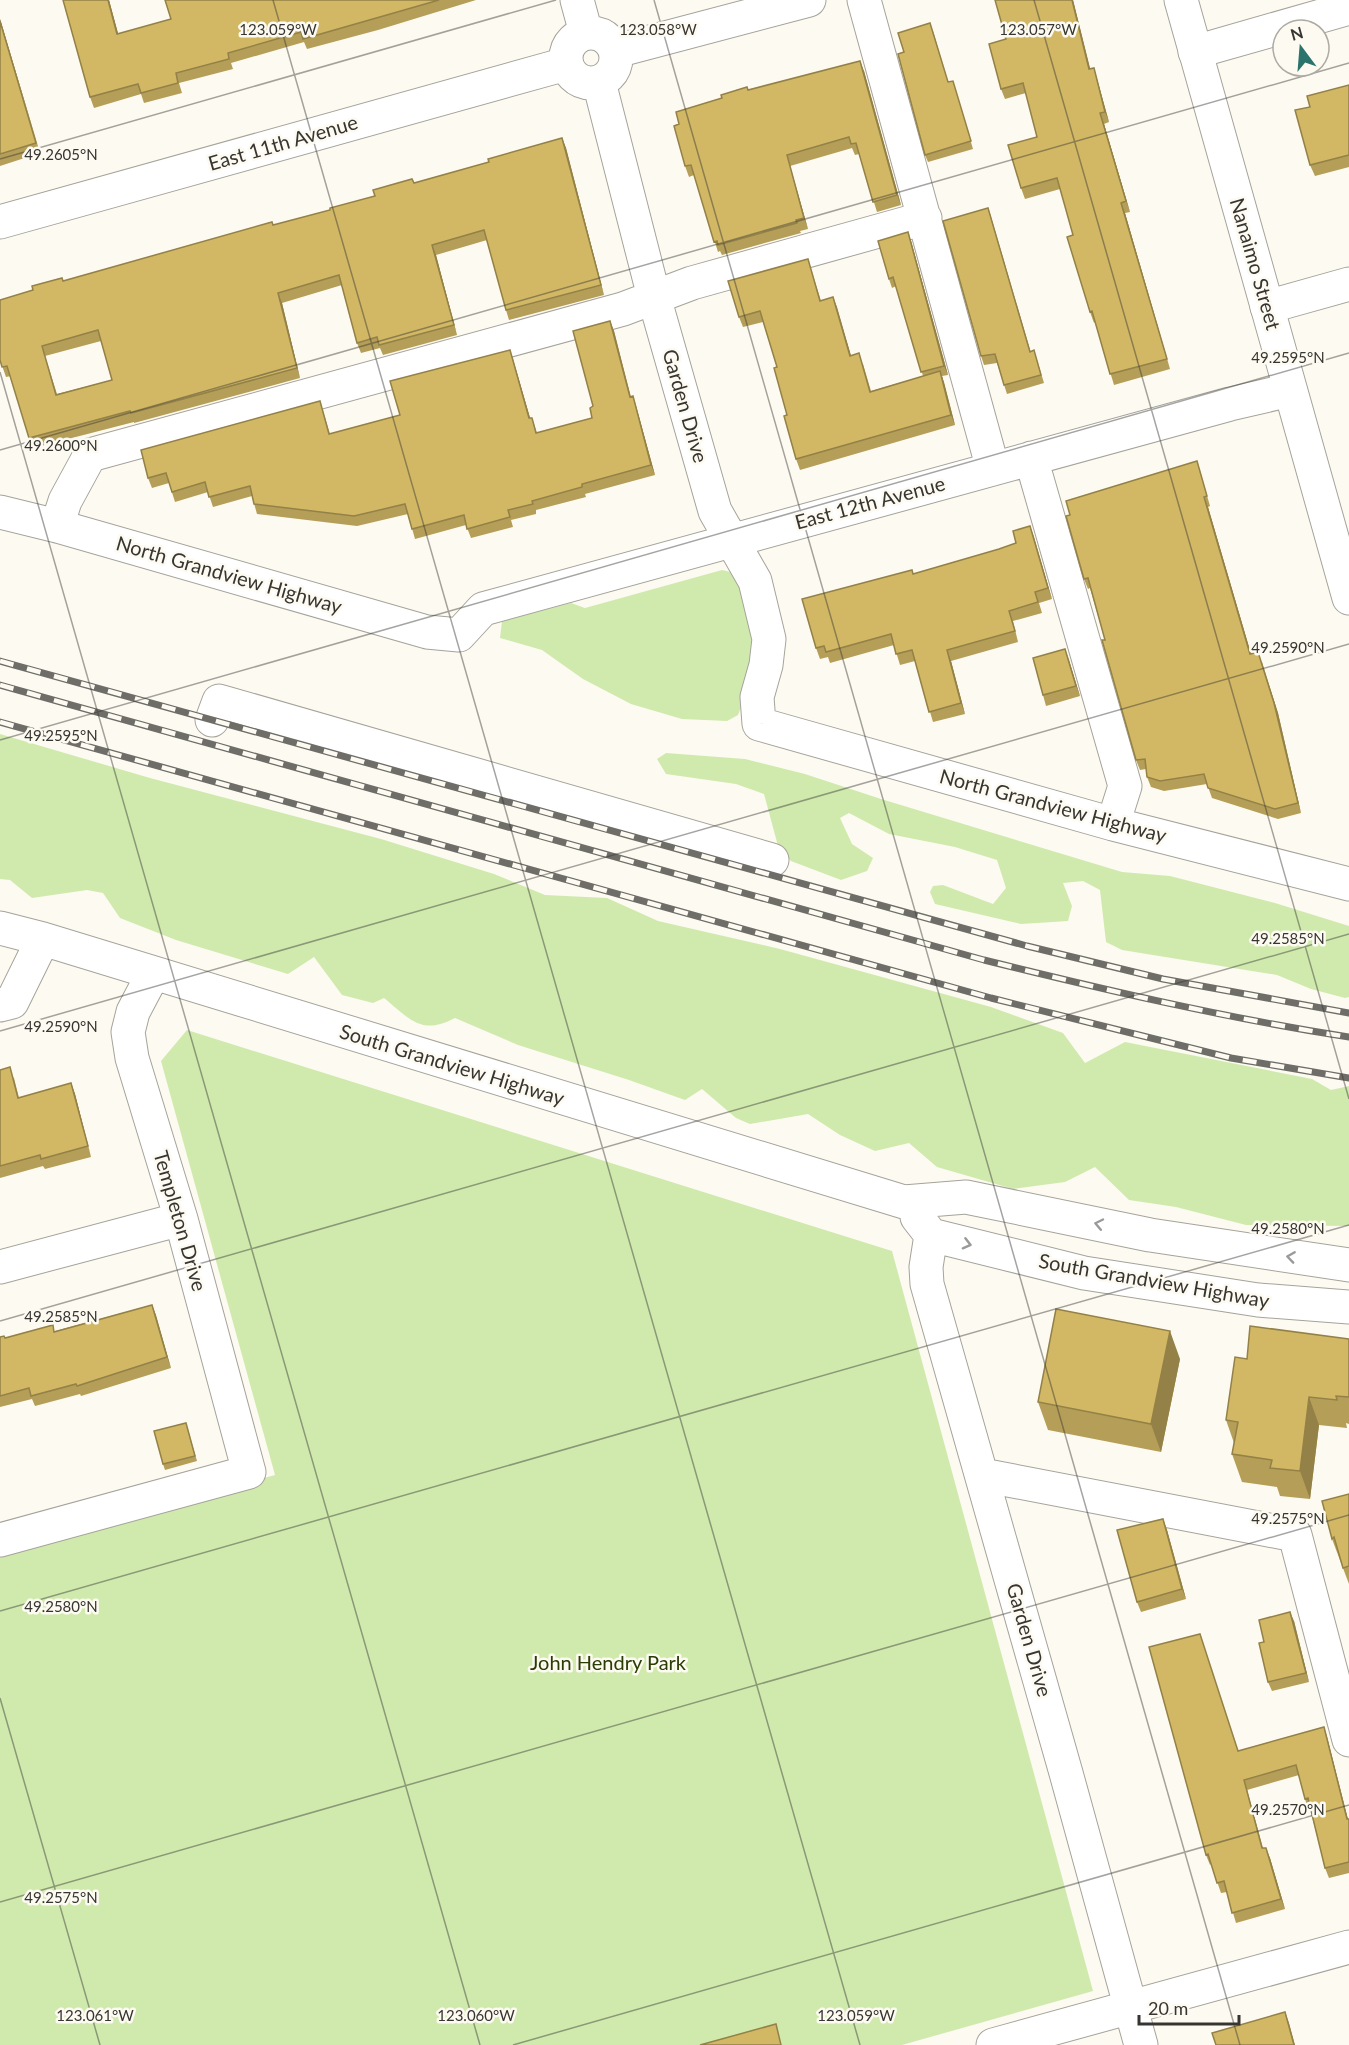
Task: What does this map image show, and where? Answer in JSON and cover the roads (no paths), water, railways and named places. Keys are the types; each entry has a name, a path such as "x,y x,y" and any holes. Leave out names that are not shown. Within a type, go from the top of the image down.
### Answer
{"street":[{"path":"577,0 586,33"},
{"path":"616,51 809,0"},
{"path":"864,0 993,469"},
{"name":"Nanaimo Street","path":"1181,0 1290,390 1343,557 1349,598"},
{"path":"1196,52 1349,8"},
{"path":"586,33 601,35 608,39 616,51 615,66 606,79 599,82 591,83 576,78 566,64 568,48 572,41 586,33"},
{"name":"East 11th Avenue","path":"0,222 566,64"},
{"name":"Garden Drive","path":"599,82 654,297 715,511 755,581 769,639 766,665 757,697 759,724"},
{"path":"57,526 65,501 90,455 623,309 692,283 925,218"},
{"path":"1267,307 1349,284"},
{"name":"East 12th Avenue","path":"459,635 483,609 1031,458 1290,390"},
{"path":"1031,458 1125,786 1113,824"},
{"name":"North Grandview Highway","path":"0,512 57,526 427,632 459,635"},
{"path":"212,720 219,701 772,860"},
{"name":"North Grandview Highway","path":"759,724 1113,824 1349,884"},
{"name":"South Grandview Highway","path":"0,927 904,1202 966,1197 1150,1235 1349,1265"},
{"path":"0,1005 12,1002 43,939"},
{"name":"Templeton Drive","path":"0,1540 249,1472 181,1219 132,1058 128,1032 133,1012 153,974"},
{"path":"904,1202 931,1235"},
{"path":"0,1267 181,1219"},
{"name":"Garden Drive","path":"931,1235 926,1267 927,1284 1141,2045"},
{"name":"South Grandview Highway","path":"931,1235 1104,1276 1258,1300 1349,1307"},
{"path":"982,1475 1294,1535 1349,1740"},
{"path":"993,2045 1349,1947"}],"railway":[{"path":"0,661 1027,946 1163,979 1349,1013"},
{"path":"0,685 984,960 1166,1003 1349,1037"},
{"path":"0,722 991,998 1231,1058 1349,1078"}],"park label":[{"name":"John Hendry Park","path":"608,1663"}]}
